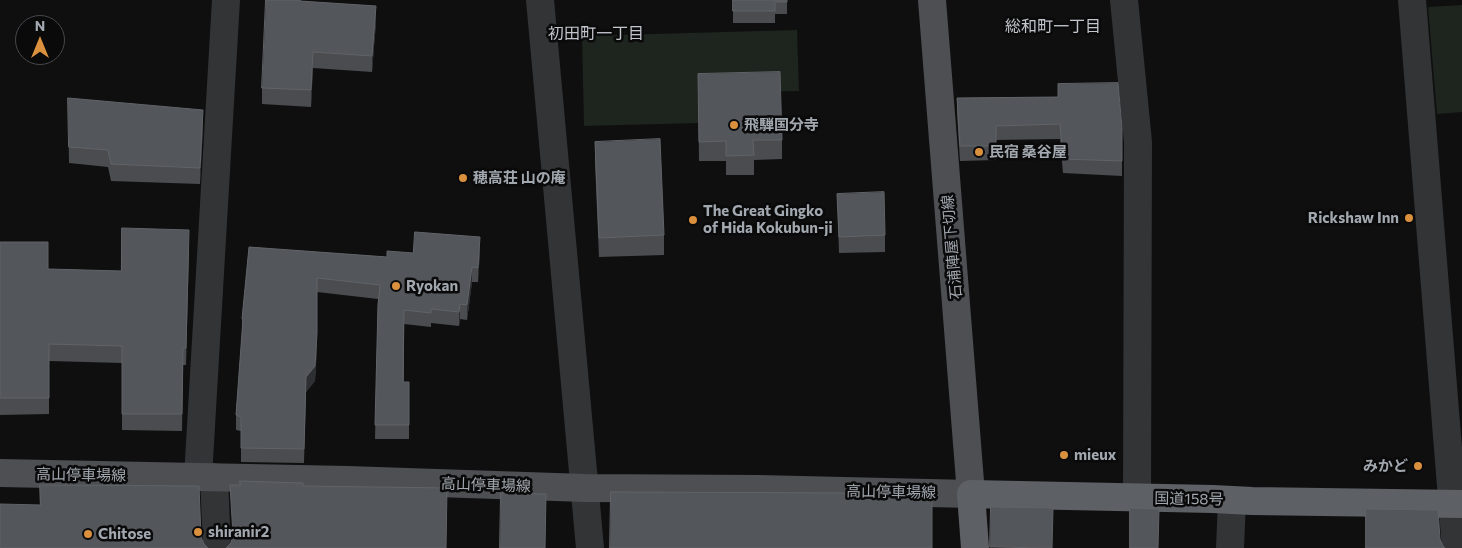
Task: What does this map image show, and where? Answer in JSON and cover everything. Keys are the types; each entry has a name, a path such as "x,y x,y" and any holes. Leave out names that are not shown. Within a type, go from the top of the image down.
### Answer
{"highway":[{"name":"国道158号","path":"971,494 1458,504"},
{"path":"971,494 975,548"}],"main road":[{"name":"石浦陣屋下切線","path":"932,0 971,494"},
{"name":"高山停車場線","path":"0,473 584,488 769,489 971,494"}],"street":[{"path":"218,548 206,477 226,0"},
{"path":"540,0 590,548"},
{"path":"1124,0 1138,142 1137,498"},
{"path":"1412,0 1458,504 1456,548"},
{"path":"1230,548 1232,500"}],"shaded area":[{"path":"1462,5 1462,112 1437,114 1428,7"},
{"path":"797,30 799,91 698,93 698,123 584,126 582,36"}],"building":[{"path":"266,0 300,0 376,6 372,56 313,52 311,90 262,88"},
{"path":"733,0 787,0 787,2 775,2 775,11 733,11"},
{"path":"780,72 782,140 753,140 754,155 726,156 726,141 699,142 698,74"},
{"path":"1118,83 1122,128 1122,161 1063,159 1060,124 996,126 996,146 960,146 957,98 1058,97 1058,84"},
{"path":"68,98 203,110 200,168 111,164 108,150 69,147"},
{"path":"660,139 664,235 599,238 595,142"},
{"path":"884,192 885,235 839,237 837,194"},
{"path":"122,228 189,230 186,348 183,348 182,414 122,414 122,346 49,344 49,398 0,398 0,242 48,242 48,269 121,271"},
{"path":"415,232 480,237 478,268 472,267 467,305 460,304 459,312 431,309 431,313 404,310 403,382 409,382 409,425 375,425 380,285 317,278 315,366 306,377 304,449 241,448 241,417 236,415 249,247 387,257 387,251 413,253"},
{"path":"240,481 303,483 303,486 447,488 446,548 226,548 231,543 233,535 230,485 240,485"},
{"path":"40,485 199,486 201,537 208,548 0,548 0,504 40,505"},
{"path":"611,492 932,495 932,548 610,548"},
{"path":"501,493 546,494 545,548 500,548"},
{"path":"991,507 1053,508 1052,548 990,547"},
{"path":"1130,508 1159,509 1158,548 1130,548"},
{"path":"1366,509 1438,510 1440,539 1445,548 1366,548"}],"place":[{"name":"飛騨国分寺","path":"734,125"},
{"name":"民宿 桑谷屋","path":"979,152"},
{"name":"穂高荘 山の庵","path":"463,178"},
{"name":"Rickshaw Inn","path":"1409,218"},
{"name":"The Great Gingko of Hida Kokubun-ji","path":"693,220"},
{"name":"Ryokan","path":"396,286"},
{"name":"mieux","path":"1064,455"},
{"name":"みかど","path":"1418,466"},
{"name":"shiranir2","path":"198,532"},
{"name":"Chitose","path":"88,534"}],"district":[{"name":"総和町一丁目","path":"1053,27"},
{"name":"初田町一丁目","path":"596,34"}]}
